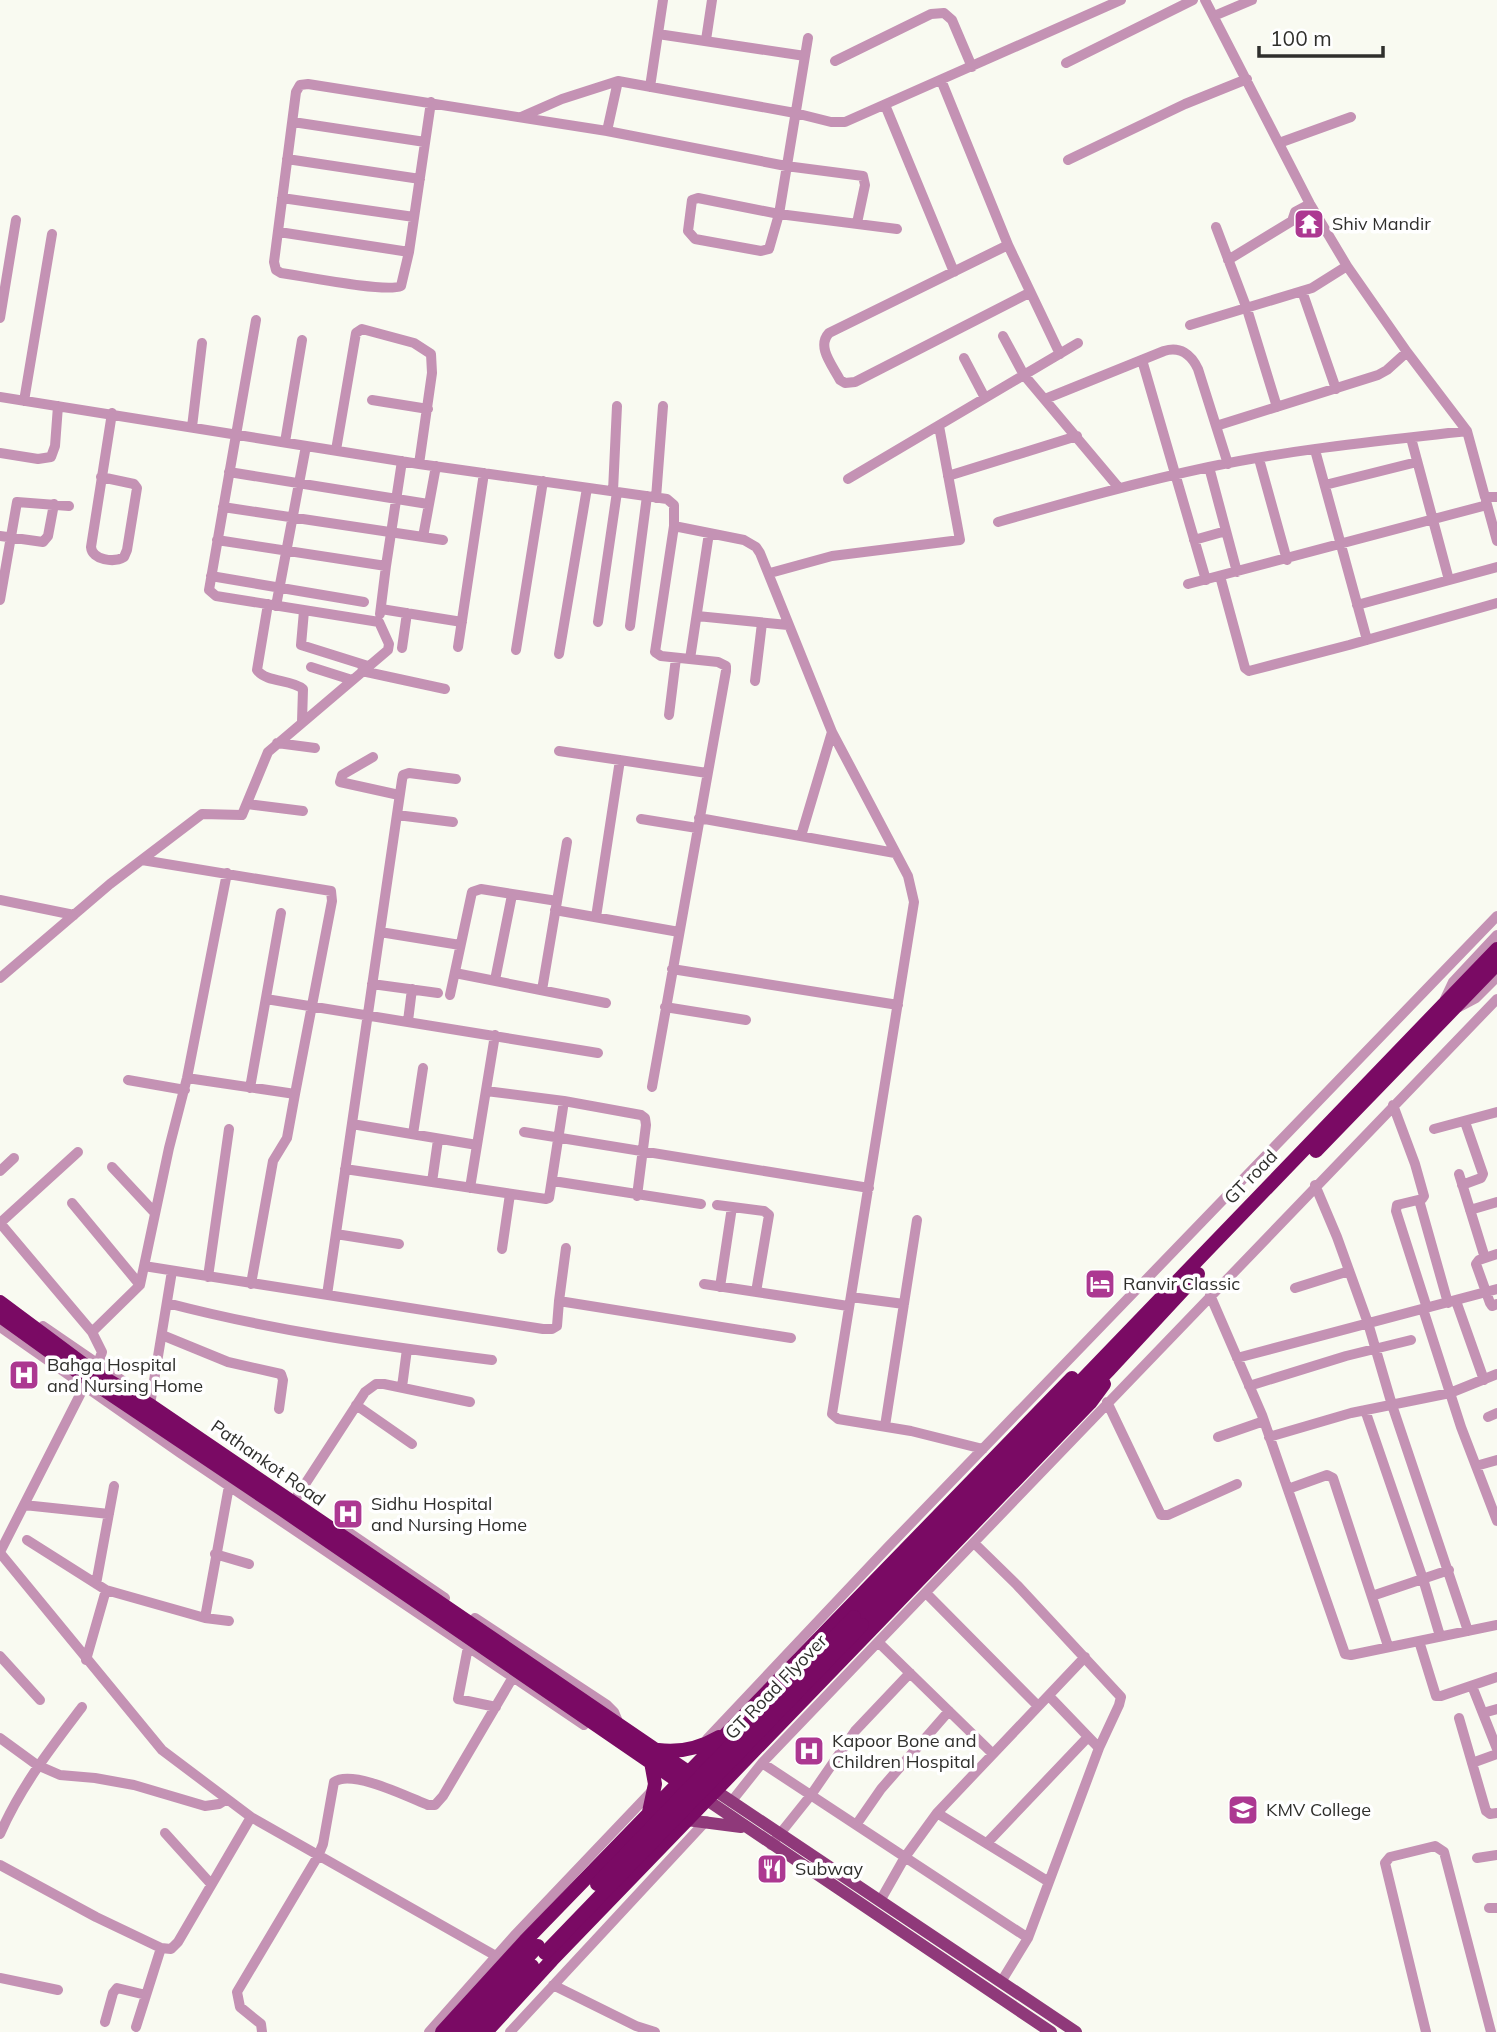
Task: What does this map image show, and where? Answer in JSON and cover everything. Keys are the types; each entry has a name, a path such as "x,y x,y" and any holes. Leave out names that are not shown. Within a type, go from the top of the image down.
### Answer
{"highway":[{"path":"1446,1009 1497,949"},
{"path":"1446,1009 1497,964"},
{"name":"GT road","path":"1109,1370 1446,1009"},
{"name":"GT road","path":"1088,1374 1446,1009"},
{"name":"Pathankot Road","path":"0,1302 91,1375 151,1403 620,1726 653,1756"},
{"path":"0,1316 91,1375 283,1510 711,1796"},
{"path":"486,2032 1090,1403 1102,1389 1109,1370"},
{"name":"GT Road Flyover","path":"858,1621 1109,1370"},
{"path":"442,2032 525,1941 1035,1414 1075,1375 1088,1374"},
{"name":"GT Road Flyover","path":"457,2032 542,1949 858,1621 1088,1374"},
{"path":"653,1756 700,1747 730,1732"},
{"path":"647,1816 655,1788 653,1756"},
{"name":"GT Road Flyover","path":"472,2032 542,1949"}],"main road":[{"path":"711,1796 731,1802 1076,2032"},
{"path":"711,1796 748,1829 1051,2032"},
{"path":"687,1820 748,1829"},
{"path":"856,1902 863,1890"},
{"path":"922,1947 930,1935"}],"street":[{"path":"650,87 663,0"},
{"path":"706,40 712,0"},
{"path":"521,117 562,99 618,81 831,122 845,122 1121,0"},
{"path":"1066,63 1193,0"},
{"path":"1206,0 1310,204 1347,267 1406,352 1467,431 1497,541"},
{"path":"1214,16 1252,0"},
{"path":"835,61 932,14 944,13 952,20 972,66"},
{"path":"657,34 805,56"},
{"path":"808,38 779,214 771,246 765,251 695,239 688,231 694,199 779,214 897,229"},
{"path":"1068,160 1185,104 1248,79"},
{"path":"941,80 1008,245 1060,354"},
{"path":"607,131 618,81"},
{"path":"431,103 409,252 401,286 394,288 281,273 274,266 296,92 300,86 308,84 431,103 521,117 607,131 786,166 863,176 865,185 857,223"},
{"path":"885,106 954,272"},
{"path":"1279,143 1351,117"},
{"path":"293,122 425,142"},
{"path":"287,159 419,179"},
{"path":"282,198 414,217"},
{"path":"1228,260 1292,221 1295,212 1310,204"},
{"path":"0,318 16,220"},
{"path":"1216,227 1247,309 1277,407"},
{"path":"279,232 409,252"},
{"path":"24,401 52,234"},
{"path":"1008,245 826,336 823,346 841,380 845,383 855,382 1029,293"},
{"path":"1190,325 1302,291 1322,283 1347,267"},
{"path":"1302,291 1336,389"},
{"path":"256,320 209,590 213,595 379,622"},
{"path":"336,450 356,333 360,329 394,336 429,352 432,366 419,464"},
{"path":"1003,336 1024,375 1119,488"},
{"path":"285,442 302,340"},
{"path":"192,427 202,343"},
{"path":"848,479 1078,343"},
{"path":"1045,399 1171,349 1177,349 1188,355 1198,369 1228,464"},
{"path":"1216,426 1378,375 1406,352"},
{"path":"964,358 985,398"},
{"path":"1142,360 1206,580"},
{"path":"0,397 673,502 674,526 655,652 661,656 718,662 726,666 726,674 652,1087"},
{"path":"372,400 428,409"},
{"path":"0,453 38,459 51,457 55,446 58,405"},
{"path":"598,622 615,492 617,406"},
{"path":"630,626 652,497 663,406"},
{"path":"101,477 134,484 137,488 126,553 119,560 95,557 91,552 101,477 112,413"},
{"path":"770,573 832,556 960,540 939,426"},
{"path":"998,522 1119,488 1209,467 1315,450 1467,431"},
{"path":"948,476 1077,436"},
{"path":"1411,438 1449,580"},
{"path":"302,722 304,694 301,686 261,675 257,670 272,605 280,586 306,446"},
{"path":"1315,450 1367,640"},
{"path":"1259,459 1287,560"},
{"path":"0,978 74,915 202,814 242,815 264,757 277,743 386,653 389,647 379,622 402,461"},
{"path":"1325,485 1417,462"},
{"path":"423,537 436,466"},
{"path":"1209,467 1237,572"},
{"path":"229,472 428,504"},
{"path":"458,647 484,473"},
{"path":"516,650 543,481"},
{"path":"559,654 587,488"},
{"path":"1188,584 1287,560 1433,519 1497,497"},
{"path":"0,600 5,537 17,502 69,506"},
{"path":"5,537 46,541 54,503"},
{"path":"223,507 443,540"},
{"path":"674,526 750,543 760,553 831,732 908,876 915,902 832,1414 838,1419 936,1436 983,1449"},
{"path":"1194,540 1226,531"},
{"path":"690,659 709,533"},
{"path":"217,540 386,566"},
{"path":"1357,604 1497,567"},
{"path":"211,576 364,601"},
{"path":"1220,576 1247,670 1497,603"},
{"path":"381,609 462,622"},
{"path":"304,611 301,645 365,668 445,689"},
{"path":"402,648 407,613"},
{"path":"696,616 788,625"},
{"path":"755,681 762,623"},
{"path":"669,715 676,658"},
{"path":"311,667 352,680"},
{"path":"801,836 831,732"},
{"path":"277,743 315,748"},
{"path":"559,751 707,773"},
{"path":"373,757 342,775 340,782 400,795"},
{"path":"596,917 620,760"},
{"path":"327,1295 405,774 456,779"},
{"path":"247,804 303,811"},
{"path":"397,815 453,822"},
{"path":"641,819 801,836 895,853"},
{"path":"542,990 567,842"},
{"path":"142,860 331,891 332,901 287,1138 273,1161 251,1284"},
{"path":"92,1332 140,1284 185,1090 227,873"},
{"path":"450,995 472,892 481,889 596,917 679,932"},
{"path":"495,980 512,895"},
{"path":"0,900 74,915"},
{"path":"250,1088 281,914"},
{"path":"700,1747 888,1546 1497,916"},
{"path":"380,932 460,945"},
{"path":"1446,1009 1453,982 1497,935"},
{"path":"672,968 898,1005"},
{"path":"455,973 606,1003"},
{"path":"1446,1009 1476,998 1497,977"},
{"path":"372,984 438,993"},
{"path":"408,1021 412,989"},
{"path":"266,999 598,1053"},
{"path":"731,1802 762,1763 1315,1185 1497,999"},
{"path":"665,1007 746,1020"},
{"path":"470,1188 495,1035"},
{"path":"413,1134 423,1068"},
{"path":"187,1078 295,1094"},
{"path":"128,1080 185,1090"},
{"path":"486,1091 641,1115 645,1118 646,1125 637,1196"},
{"path":"345,1169 547,1199 553,1181 564,1101"},
{"path":"1394,1105 1424,1194 1419,1200 1399,1203 1396,1210 1450,1393 1497,1521"},
{"path":"1434,1129 1497,1112"},
{"path":"1462,1185 1481,1178 1483,1174 1465,1122"},
{"path":"352,1124 477,1145"},
{"path":"208,1276 229,1129"},
{"path":"524,1132 869,1188"},
{"path":"432,1182 438,1140"},
{"path":"78,1152 0,1223 92,1332 102,1352 0,1553 162,1750 251,1817 496,1956"},
{"path":"0,1171 14,1158"},
{"path":"112,1167 155,1213"},
{"path":"1459,1174 1485,1258"},
{"path":"553,1181 701,1204"},
{"path":"1315,1185 1368,1323 1392,1405 1468,1631"},
{"path":"502,1249 510,1194"},
{"path":"1419,1200 1452,1302 1484,1380"},
{"path":"1470,1210 1497,1202"},
{"path":"72,1203 140,1284"},
{"path":"717,1205 764,1211 769,1215 756,1292"},
{"path":"719,1287 732,1207"},
{"path":"885,1426 917,1220"},
{"path":"335,1234 400,1244"},
{"path":"144,1266 549,1329 557,1326 566,1248"},
{"path":"1497,1254 1476,1264 1491,1305 1497,1304"},
{"path":"173,1271 151,1403 607,1705 614,1712 620,1726"},
{"path":"1295,1288 1349,1271"},
{"path":"704,1284 756,1292 904,1304"},
{"path":"1237,1358 1497,1289"},
{"path":"0,1295 91,1375 229,1486 623,1750 653,1756"},
{"path":"1210,1295 1264,1421 1344,1651 1351,1655 1497,1625"},
{"path":"559,1301 791,1338"},
{"path":"167,1303 277,1329 492,1360"},
{"path":"0,1327 91,1375"},
{"path":"162,1335 229,1362 281,1374 284,1380 279,1409"},
{"path":"1249,1386 1411,1340"},
{"path":"402,1387 407,1349"},
{"path":"1269,1437 1323,1420 1450,1393 1497,1374"},
{"path":"296,1498 365,1392 376,1384 470,1402"},
{"path":"1107,1402 1161,1515 1168,1515 1237,1484"},
{"path":"356,1405 412,1444"},
{"path":"1365,1410 1440,1636"},
{"path":"1218,1437 1264,1421"},
{"path":"1476,1466 1497,1460"},
{"path":"1288,1489 1332,1475 1388,1646"},
{"path":"96,1584 114,1486"},
{"path":"205,1618 229,1486"},
{"path":"24,1504 109,1514"},
{"path":"27,1540 106,1591 205,1618 229,1621"},
{"path":"974,1543 1121,1698 1099,1748 1028,1938 1001,1982"},
{"path":"215,1555 249,1564"},
{"path":"1372,1596 1449,1570"},
{"path":"86,1660 106,1591"},
{"path":"926,1593 1038,1706"},
{"path":"1419,1640 1436,1696 1497,1677"},
{"path":"878,1642 993,1754"},
{"path":"468,1647 458,1699 496,1707"},
{"path":"0,1656 40,1700"},
{"path":"880,1901 905,1857 937,1813 1085,1657"},
{"path":"771,1844 811,1795 855,1731 910,1673"},
{"path":"262,2032 261,2024 240,2007 237,1992 318,1856 323,1844 334,1782 346,1779 380,1786 428,1805 435,1805 443,1796 513,1677"},
{"path":"1472,1686 1497,1752 1472,1763"},
{"path":"1049,1696 1099,1748"},
{"path":"0,1834 16,1798 37,1765 82,1707"},
{"path":"1483,1713 1497,1709"},
{"path":"856,1825 881,1789 949,1711"},
{"path":"1459,1718 1486,1811 1490,1814 1497,1813"},
{"path":"987,1843 1087,1737"},
{"path":"0,1738 37,1765 60,1775 134,1785 205,1806 219,1804 227,1799"},
{"path":"762,1763 1028,1938"},
{"path":"429,2032 496,1956 655,1788"},
{"path":"937,1813 1049,1882"},
{"path":"0,1864 96,1917 161,1948 171,1949 251,1817"},
{"path":"513,2031 552,1985 706,1821"},
{"path":"165,1833 211,1884"},
{"path":"1426,2032 1385,1863 1391,1857 1435,1846 1444,1852 1491,2032"},
{"path":"1477,1858 1497,1855"},
{"path":"136,2027 161,1948"},
{"path":"0,1978 58,1990"},
{"path":"552,1985 635,2029 655,2032"},
{"path":"105,2022 113,1993 117,1988 146,1996"}],"place":[{"name":"Shiv Mandir","path":"1309,224"},
{"name":"Ranvir Classic","path":"1100,1284"},
{"name":"Bahga Hospital and Nursing Home","path":"24,1375"},
{"name":"Sidhu Hospital and Nursing Home","path":"348,1514"},
{"name":"Kapoor Bone and Children Hospital","path":"809,1751"},
{"name":"KMV College","path":"1243,1810"},
{"name":"Subway","path":"772,1869"}]}
